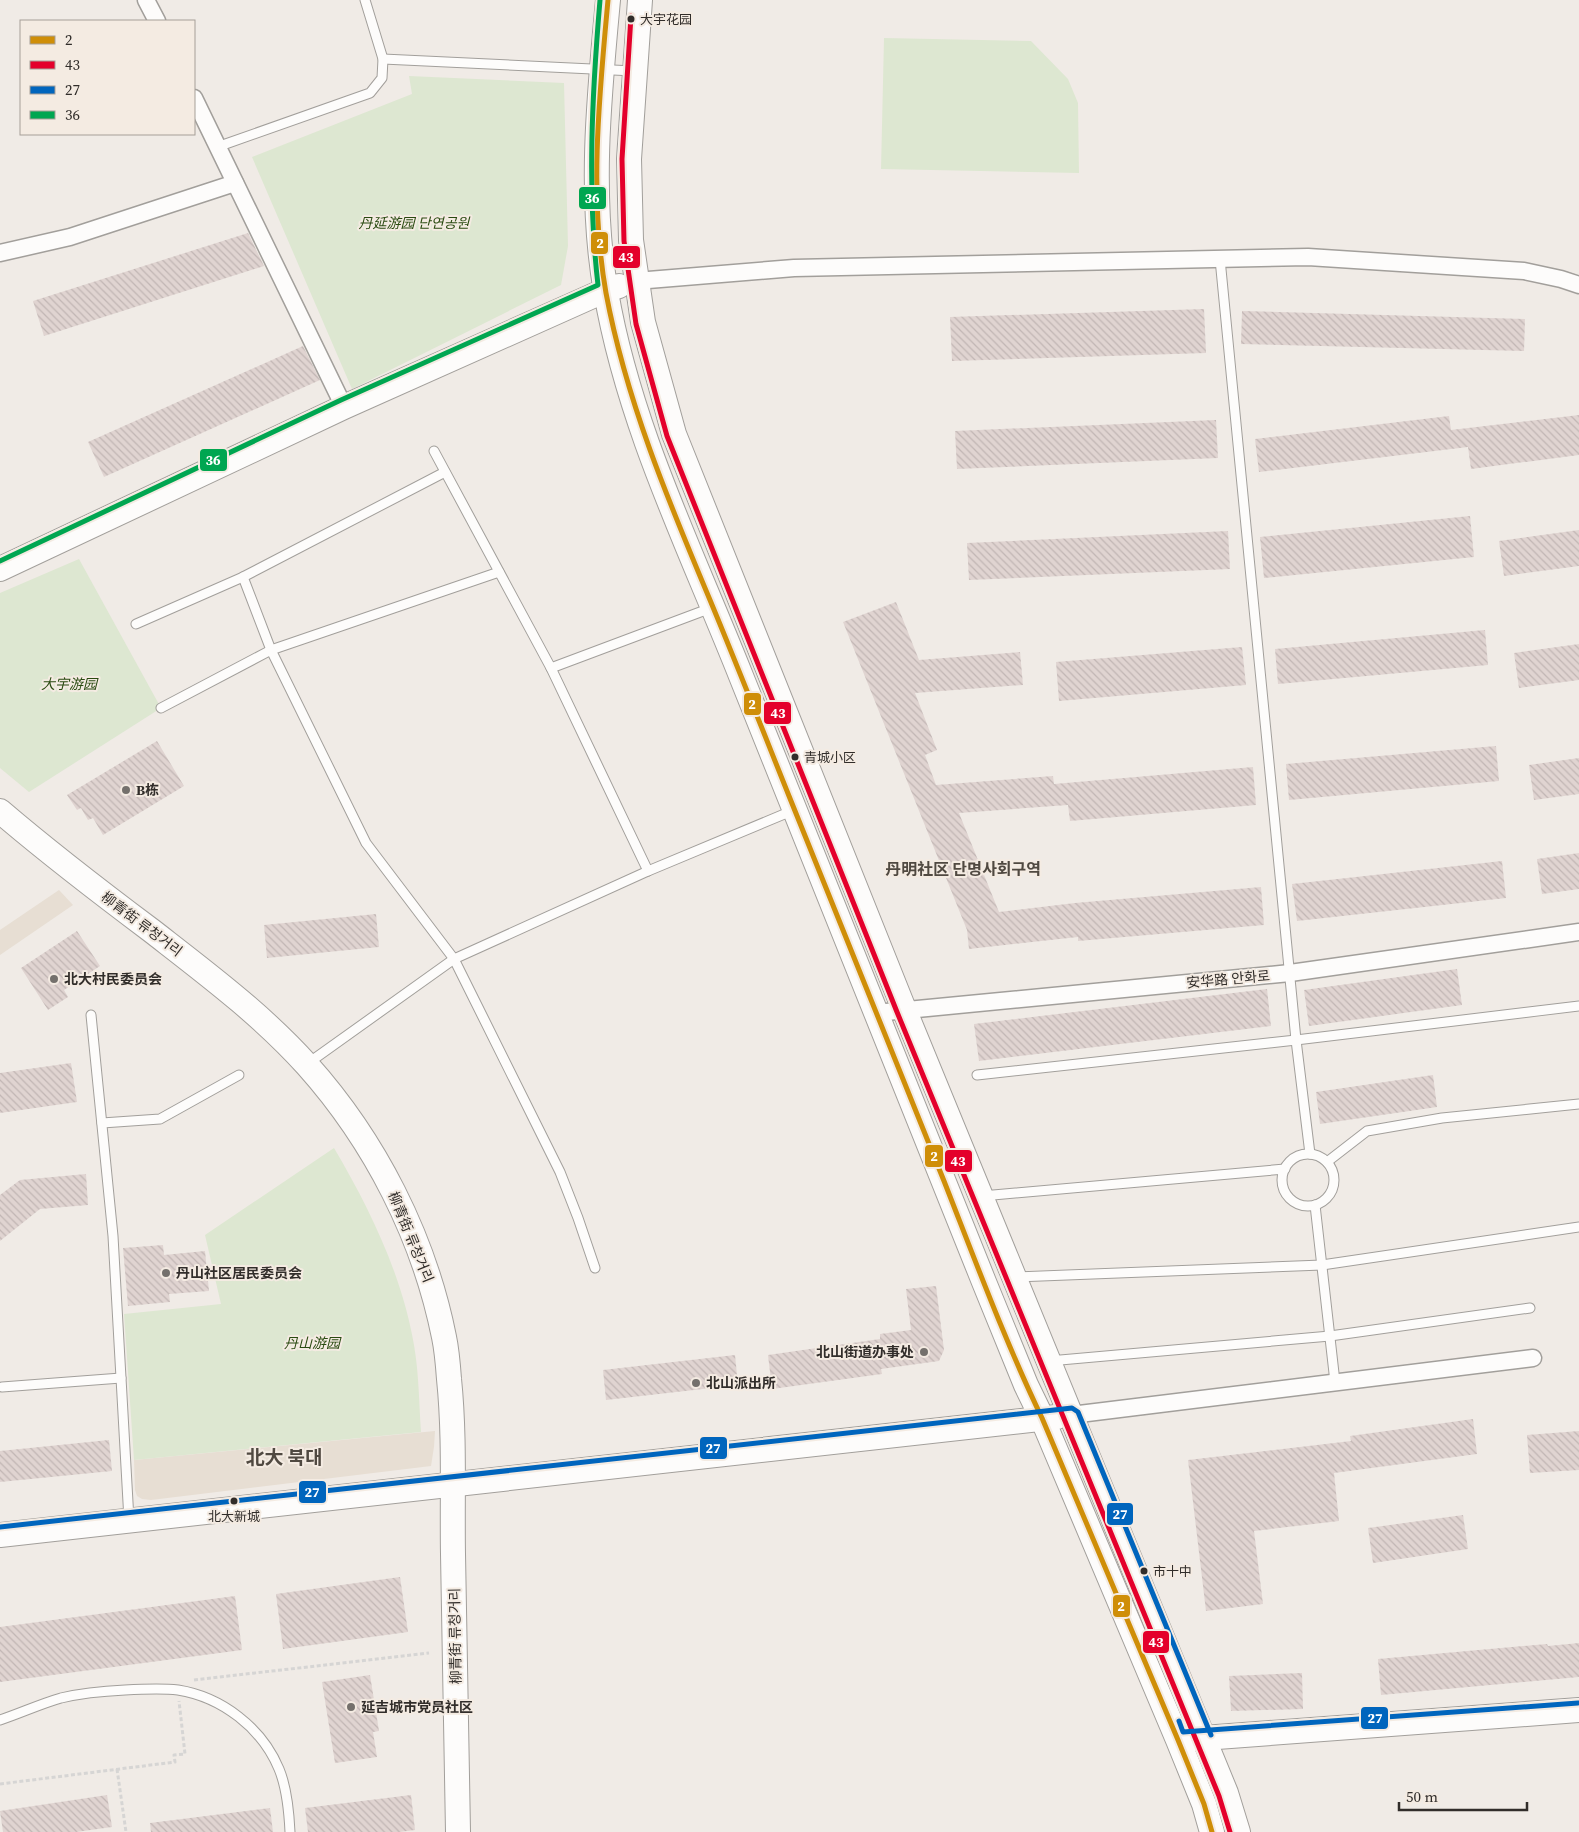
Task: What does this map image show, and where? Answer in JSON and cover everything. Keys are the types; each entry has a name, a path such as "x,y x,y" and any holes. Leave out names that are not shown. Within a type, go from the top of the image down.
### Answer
{"main road":[{"path":"608,0 598,120 600,240 606,290 618,348 650,454 714,607 1026,1385 1042,1418 1178,1740 1204,1804 1212,1832"},
{"path":"640,0 629,168 631,240 643,322 677,442 904,1008 1229,1799 1238,1832"},
{"path":"0,569 344,407 606,290 636,281"},
{"name":"柳青街 류청거리","path":"0,811 50,854 208,974 257,1014 306,1064 333,1096 389,1181 423,1260 445,1339 452,1413 458,1832"},
{"path":"0,1535 1071,1415"},
{"path":"1178,1740 1579,1710"}],"street":[{"path":"146,0 156,20"},
{"path":"195,100 344,407"},
{"path":"0,254 70,237 235,183"},
{"path":"636,281 794,268 1308,257 1524,271 1579,285"},
{"name":"安华路 안화로","path":"876,1012 1290,973 1579,932"},
{"path":"1071,1415 1533,1358"}],"lane":[{"path":"218,147 370,93 382,78 383,59 365,0"},
{"path":"383,59 634,71"},
{"path":"1220,259 1296,1040 1310,1154"},
{"path":"434,451 551,668 648,871"},
{"path":"136,624 243,577 445,472"},
{"path":"161,708 271,650 499,572"},
{"path":"243,577 271,650 366,843 454,959 560,1172 578,1218 594,1268"},
{"path":"551,668 714,607"},
{"path":"306,1064 454,959 648,871 795,810"},
{"path":"977,1075 1296,1040 1579,1006"},
{"path":"91,1015 113,1236 129,1520"},
{"path":"102,1123 160,1119 239,1075"},
{"path":"1327,1162 1367,1131 1442,1118 1579,1104"},
{"path":"1310,1154 1317,1155 1327,1162 1332,1170 1334,1187 1330,1195 1323,1202 1307,1206 1298,1204 1286,1193 1283,1185 1285,1169 1295,1158 1310,1154"},
{"path":"981,1196 1285,1169"},
{"path":"1315,1205 1335,1382"},
{"path":"1014,1277 1322,1265 1579,1227"},
{"path":"1049,1361 1330,1336 1530,1308"},
{"path":"2,1387 121,1378"},
{"path":"0,1720 43,1704 84,1694 156,1689 177,1690 205,1698 228,1709 249,1725 259,1736 279,1768 289,1810 290,1832"}],"path":[{"path":"0,1784 175,1762 174,1755 185,1754 177,1690 188,1681 429,1653"},
{"path":"117,1769 126,1832"}],"shaded area":[{"path":"59,890 73,905 0,955 0,930"},
{"path":"435,1431 431,1466 151,1500 142,1499 137,1496 135,1490 134,1460"}],"green space":[{"path":"884,38 1031,41 1068,79 1078,103 1079,173 881,169"},
{"name":"丹延游园 단연공원","path":"409,76 564,83 568,246 561,285 352,389 252,157 412,94"},
{"name":"大宇游园","path":"79,559 161,708 29,792 0,768 0,593"},
{"name":"丹山游园","path":"334,1148 372,1219 402,1293 416,1356 421,1432 134,1460 124,1314 221,1304 205,1235"}],"building":[{"path":"248,233 264,266 44,336 33,301"},
{"path":"1204,309 1206,353 952,361 950,317"},
{"path":"1242,311 1525,319 1524,351 1241,344"},
{"path":"303,346 320,380 104,477 88,442"},
{"path":"1579,415 1579,455 1471,469 1468,447 1259,472 1255,439 1449,416 1451,430"},
{"path":"1216,420 1218,458 957,469 955,431"},
{"path":"1470,516 1474,557 1264,578 1260,537"},
{"path":"1579,530 1579,566 1504,576 1499,541"},
{"path":"1228,531 1230,569 969,580 967,543"},
{"path":"896,602 919,660 1020,652 1023,685 915,693 937,750 925,755 936,785 1053,776 1054,784 1253,767 1256,805 1070,821 1068,805 959,813 999,912 1075,903 1261,887 1264,925 1078,941 1078,937 969,949 967,930 843,622"},
{"path":"1485,630 1488,665 1278,684 1275,649"},
{"path":"1579,644 1579,680 1519,688 1514,653"},
{"path":"1242,647 1246,685 1059,701 1056,662"},
{"name":"B栋","path":"157,741 184,786 103,835 93,818 88,820 81,808 77,810 67,795"},
{"path":"1496,746 1499,781 1289,800 1286,764"},
{"path":"1579,758 1579,794 1534,800 1529,765"},
{"path":"1579,853 1579,889 1542,894 1537,859"},
{"path":"1502,861 1506,898 1297,921 1292,884"},
{"path":"376,914 379,947 267,958 264,925"},
{"name":"北大村民委员会","path":"77,931 100,966 64,990 68,997 48,1010 21,968"},
{"path":"1457,969 1462,1005 1309,1026 1304,990"},
{"path":"1267,989 1271,1026 979,1061 974,1024"},
{"path":"71,1063 77,1102 0,1113 0,1073"},
{"path":"1433,1075 1437,1107 1320,1124 1316,1092"},
{"path":"86,1174 88,1205 40,1209 0,1241 0,1195 20,1180"},
{"name":"丹山社区居民委员会","path":"163,1245 164,1255 205,1251 209,1291 169,1294 170,1302 128,1306 123,1248"},
{"path":"936,1286 944,1350 939,1361 881,1369 882,1374 772,1389 768,1355 880,1339 880,1334 911,1330 906,1289"},
{"path":"735,1355 738,1385 606,1400 603,1370"},
{"path":"1473,1419 1477,1454 1334,1473 1339,1521 1254,1531 1263,1604 1206,1611 1188,1460 1351,1441 1350,1436"},
{"path":"1579,1431 1579,1470 1530,1473 1527,1435"},
{"path":"109,1440 112,1471 0,1482 0,1451"},
{"path":"1463,1515 1468,1549 1373,1563 1368,1528"},
{"path":"400,1577 408,1632 283,1649 276,1594"},
{"path":"235,1596 242,1650 0,1682 0,1627"},
{"path":"1579,1643 1579,1677 1381,1695 1378,1659 1547,1644 1548,1646"},
{"path":"1302,1673 1303,1709 1231,1711 1229,1676"},
{"name":"延吉城市党员社区","path":"370,1675 379,1731 373,1732 377,1757 335,1763 322,1682"},
{"path":"107,1795 112,1827 76,1832 3,1832 0,1811"},
{"path":"411,1795 415,1830 399,1832 308,1832 305,1808"},
{"path":"270,1808 273,1832 151,1832 150,1823"}],"transit line":[{"name":"36","path":"0,561 341,400 598,285 593,214 592,142 600,0"},
{"name":"2","path":"608,0 601,73 597,147 598,220 606,293 614,333 637,411 679,525 1015,1360 1042,1418 1178,1740 1204,1804 1212,1832"},
{"name":"43","path":"631,16 622,159 624,241 636,324 667,436 897,1012 1219,1796 1230,1832"},
{"name":"27","path":"0,1527 1072,1408 1078,1412 1211,1735"},
{"name":"27","path":"1179,1721 1183,1732 1578,1703"}],"place":[{"name":"大宇花园","path":"631,19"},
{"name":"青城小区","path":"795,757"},
{"name":"B栋","path":"126,790"},
{"name":"北大村民委员会","path":"54,979"},
{"name":"丹山社区居民委员会","path":"166,1273"},
{"name":"北山街道办事处","path":"924,1352"},
{"name":"北山派出所","path":"696,1383"},
{"name":"北大新城","path":"234,1501"},
{"name":"市十中","path":"1144,1571"},
{"name":"延吉城市党员社区","path":"351,1707"}],"district":[{"name":"丹明社区 단명사회구역","path":"963,869"},
{"name":"北大 북대","path":"284,1457"}]}
